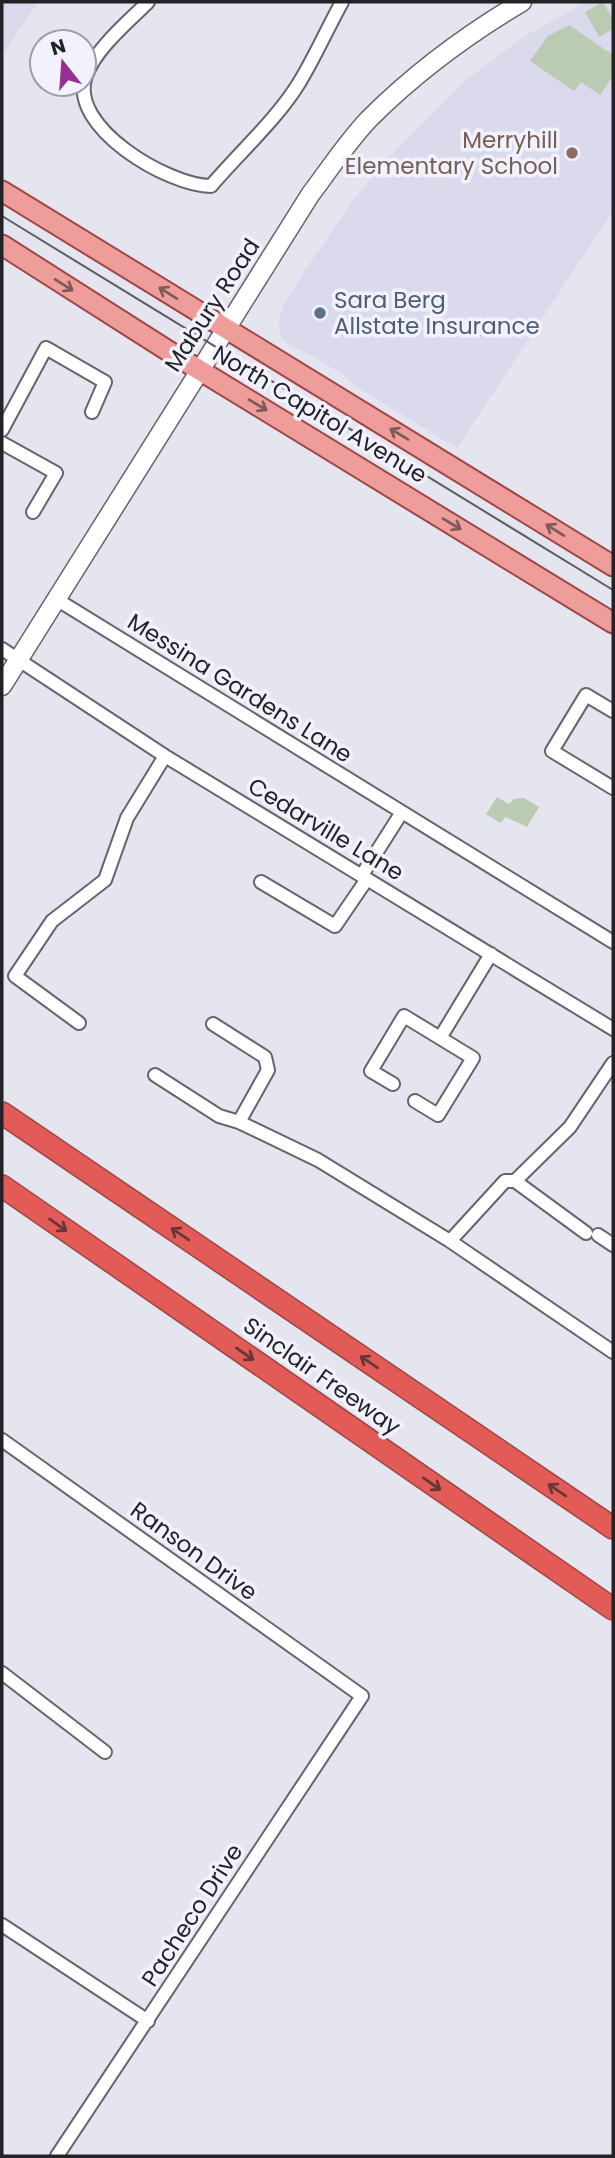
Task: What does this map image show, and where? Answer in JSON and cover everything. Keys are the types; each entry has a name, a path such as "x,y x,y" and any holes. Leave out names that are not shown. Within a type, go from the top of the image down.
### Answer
{"highway":[{"name":"Sinclair Freeway","path":"2,1113 613,1528"},
{"name":"Sinclair Freeway","path":"2,1186 613,1609"}],"main road":[{"name":"Mabury Road","path":"2,686 310,195 368,120 433,62 522,2"},
{"name":"North Capitol Avenue","path":"2,191 613,566"},
{"name":"North Capitol Avenue","path":"2,246 613,623"}],"street":[{"path":"148,2 113,37 91,65 85,78 87,109 133,156 161,172 198,186 211,186 280,109 305,73 341,2"},
{"path":"2,430 46,348 105,382 92,412"},
{"path":"2,443 56,473 33,512"},
{"name":"Messina Gardens Lane","path":"56,599 613,943"},
{"name":"Cedarville Lane","path":"2,649 165,755 613,1030"},
{"path":"613,711 586,695 552,751 613,788"},
{"path":"79,1023 15,976 52,921 105,880 127,818 165,755"},
{"path":"261,881 335,926 402,812"},
{"path":"440,1038 491,954"},
{"path":"393,1084 370,1071 404,1016 473,1058 438,1115 415,1101"},
{"path":"213,1024 265,1056 268,1070 239,1122"},
{"path":"515,1181 570,1127 613,1063"},
{"path":"155,1076 219,1116 239,1122 318,1160 450,1241 613,1352"},
{"path":"602,1081 613,1089"},
{"path":"450,1241 505,1181 515,1181 592,1234 613,1245"},
{"name":"Ranson Drive","path":"2,1440 362,1696"},
{"path":"2,1673 105,1752"},
{"name":"Pacheco Drive","path":"57,2156 362,1696"},
{"path":"2,1925 148,2021"}],"shaded area":[{"path":"2,2 38,2 2,56"},
{"path":"586,2 613,2 613,211 457,448 355,386 342,374 309,354 291,347 283,339 279,319 283,306 306,269 354,199 388,158 466,80 525,36"}],"green space":[{"path":"603,2 613,20 613,29 599,37 585,12"},
{"path":"569,25 613,55 613,76 600,95 581,82 574,91 530,61 548,36"},
{"path":"497,797 509,804 514,799 524,798 539,807 527,827 506,817 500,823 486,814"}],"tram line":[{"path":"2,216 613,590"}],"place":[{"name":"Merryhill Elementary School","path":"572,153"},
{"name":"Sara Berg Allstate Insurance","path":"320,313"}]}
